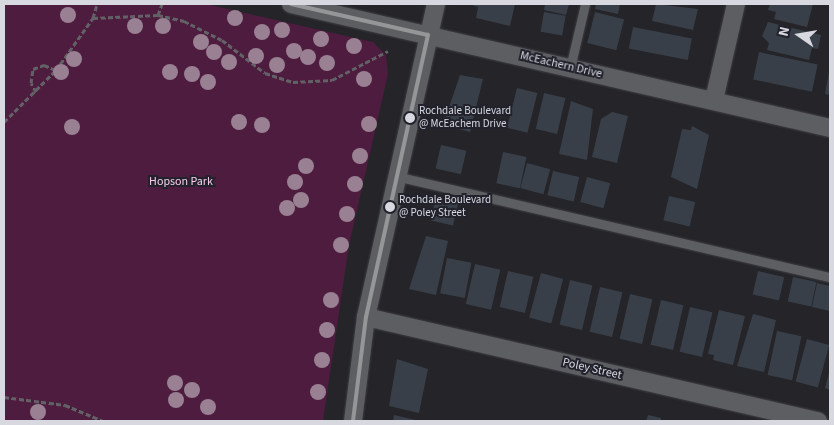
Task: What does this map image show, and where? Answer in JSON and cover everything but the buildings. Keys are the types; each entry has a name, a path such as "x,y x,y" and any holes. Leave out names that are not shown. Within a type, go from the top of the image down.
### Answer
{"street":[{"name":"McEachern Drive","path":"291,4 830,128"},
{"path":"353,421 366,317 395,176 436,4"},
{"path":"714,100 736,4"},
{"name":"Poley Street","path":"366,317 818,421"}],"lane":[{"path":"570,68 585,4"},
{"path":"395,176 830,277"}],"path":[{"path":"4,122 56,70 93,18 97,4"},
{"path":"158,15 162,4"},
{"path":"93,18 158,15 203,29 265,73 293,82 332,80 388,51"},
{"path":"36,92 31,83 33,69 44,65 56,70"},
{"path":"4,396 65,405 103,421"}],"green space":[{"name":"Hopson Park","path":"4,4 206,4 373,42 386,55 388,74 349,245 323,421 4,421"}],"transit line":[{"path":"291,4 428,35"},
{"path":"353,421 366,317 428,35"}],"place":[{"name":"Rochdale Boulevard @ McEachem Drive","path":"410,118"},
{"name":"Rochdale Boulevard @ Poley Street","path":"390,207"}]}
